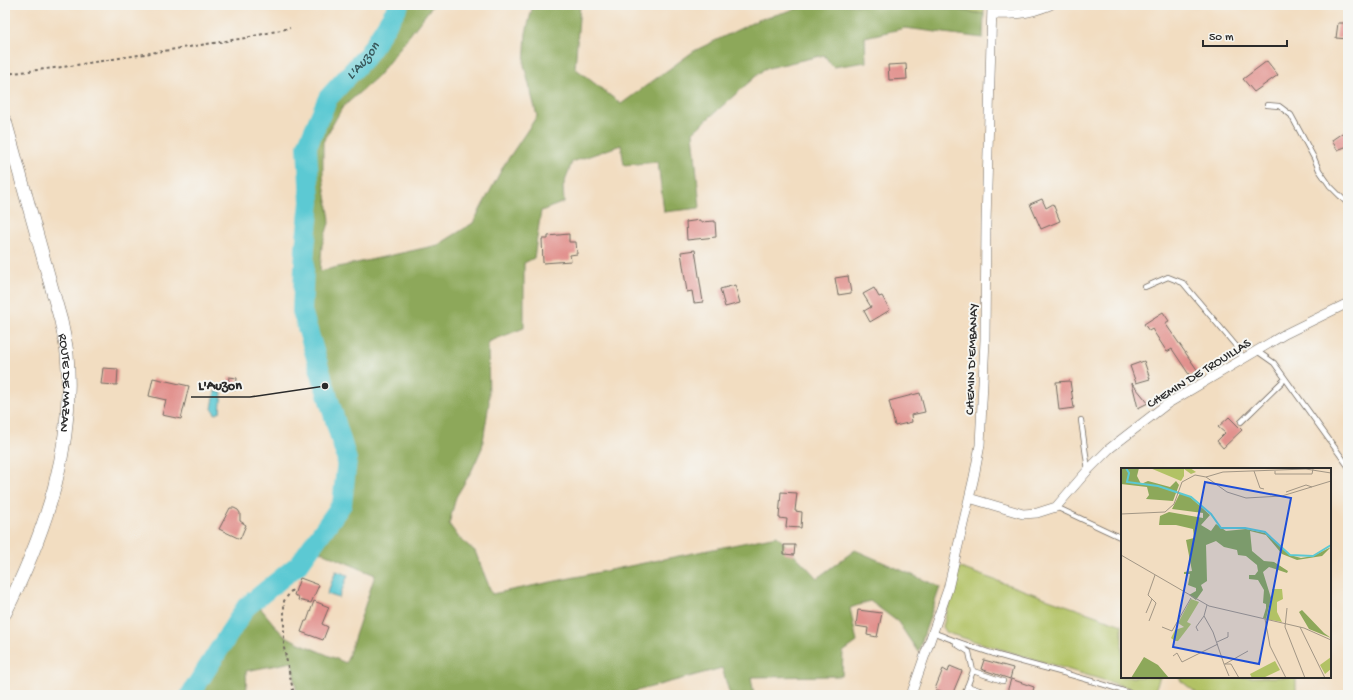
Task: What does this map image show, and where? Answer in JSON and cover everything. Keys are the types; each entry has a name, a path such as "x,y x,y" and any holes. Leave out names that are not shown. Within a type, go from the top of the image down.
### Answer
{"main road":[{"name":"ROUTE DE MAZAN","path":"5,121 61,321 67,352 69,380 69,406 66,434 49,508 29,562 5,613"}],"street":[{"path":"992,9 1020,14 1033,12 1050,5"},
{"name":"CHEMIN D'EMBANAY","path":"911,695 948,589 980,446 985,340 986,223 992,9"},
{"name":"CHEMIN DE TROUILLAS","path":"1056,506 1109,449 1167,404 1285,334 1348,303"},
{"path":"969,498 1023,514 1037,512 1056,506"}],"lane":[{"path":"1268,105 1280,106 1291,115 1319,170 1330,186 1348,204"},
{"path":"1145,287 1168,277 1184,283 1236,346 1244,359"},
{"path":"1257,351 1274,363 1348,466"},
{"path":"1241,422 1285,379"},
{"path":"1081,420 1088,470"},
{"path":"1056,506 1121,538"},
{"path":"933,632 952,641 969,652 973,671 964,695"},
{"path":"952,641 1039,667 1079,677 1135,695"},
{"path":"973,671 1003,680"},
{"path":"967,686 994,695"}],"path":[{"path":"5,74 70,66 245,38 290,28"},
{"path":"292,590 284,601 284,648 294,695"}],"green space":[{"path":"404,5 433,5 378,76 342,108 323,142 323,177 330,220 322,245 320,271 438,245 473,223 504,165 537,116 524,65 526,33 533,5 580,5 575,68 621,104 694,51 758,20 809,5 925,5 984,14 983,38 905,28 865,37 866,62 833,67 824,55 764,69 693,132 700,208 664,212 658,162 624,165 621,145 572,162 563,187 564,202 541,211 534,258 524,263 524,328 488,342 489,403 482,448 471,472 456,497 449,524 459,538 475,551 492,594 777,536 817,578 855,550 940,587 918,652 898,622 870,601 850,608 857,642 843,652 842,676 751,677 754,695 730,695 722,668 629,693 628,695 297,695 292,662 246,671 247,695 197,695 250,609 258,605 282,634 346,663 375,575 319,551 349,505 352,460 306,309 314,203 313,146 332,101 373,55"},
{"path":"925,5 984,5 984,14"},
{"path":"958,567 1121,625 1121,678 1160,678 1153,695 947,633 943,627"},
{"path":"1180,678 1296,678 1296,695 1199,695 1180,680"}],"water":[{"path":"215,391 222,392 220,412 217,414 214,413 212,409"},
{"path":"336,571 348,575 339,598 327,594"}],"building":[{"path":"1338,23 1348,23 1348,39 1336,38"},
{"path":"1267,61 1278,75 1254,92 1243,79"},
{"path":"906,64 907,79 889,80 888,65"},
{"path":"1348,129 1348,146 1337,150 1332,140"},
{"path":"1042,199 1046,208 1053,204 1060,221 1041,229 1030,204"},
{"path":"700,220 700,222 715,221 716,237 687,240 686,222"},
{"path":"569,234 569,242 576,242 577,254 570,255 571,261 543,263 542,239 548,239 548,236"},
{"path":"695,250 703,302 694,303 692,291 687,292 681,252"},
{"path":"848,276 851,293 838,295 835,278"},
{"path":"735,285 740,303 725,307 720,289"},
{"path":"874,288 879,297 882,296 890,310 870,322 864,311 871,307 863,294"},
{"path":"1163,312 1169,321 1165,323 1198,371 1190,376 1172,349 1167,352 1152,329 1149,331 1144,324"},
{"path":"1144,361 1150,379 1136,383 1130,366"},
{"path":"103,368 118,369 117,385 101,384"},
{"path":"229,377 237,378 236,390 227,389"},
{"path":"153,378 189,386 181,419 162,415 166,400 149,396"},
{"path":"1070,381 1074,408 1059,410 1056,382"},
{"path":"1132,383 1148,403 1138,408"},
{"path":"920,393 925,412 911,415 912,422 895,426 889,401"},
{"path":"1229,417 1242,430 1223,448 1217,441 1225,433 1218,427"},
{"path":"781,492 797,493 795,511 802,512 801,528 786,527 787,519 779,518"},
{"path":"230,508 238,510 240,513 240,521 246,525 240,539 219,529"},
{"path":"784,545 795,545 794,555 784,554"},
{"path":"300,578 319,585 311,603 298,600 299,597 294,595"},
{"path":"314,601 329,607 322,624 328,627 323,640 301,632 305,621 307,621"},
{"path":"858,610 882,613 877,637 867,635 868,628 856,626"},
{"path":"984,660 1013,668 1010,679 981,669"},
{"path":"950,666 962,671 952,695 935,689 943,669 948,672"},
{"path":"1011,679 1034,687 1032,695 1006,695"}],"waterway":[{"name":"L'Auzon","path":"190,695 246,607 299,564 342,504 347,460 302,311 305,248 310,202 307,146 328,98 368,54 399,5"}],"place":[{"name":"L'Auzon","path":"325,386"}]}
